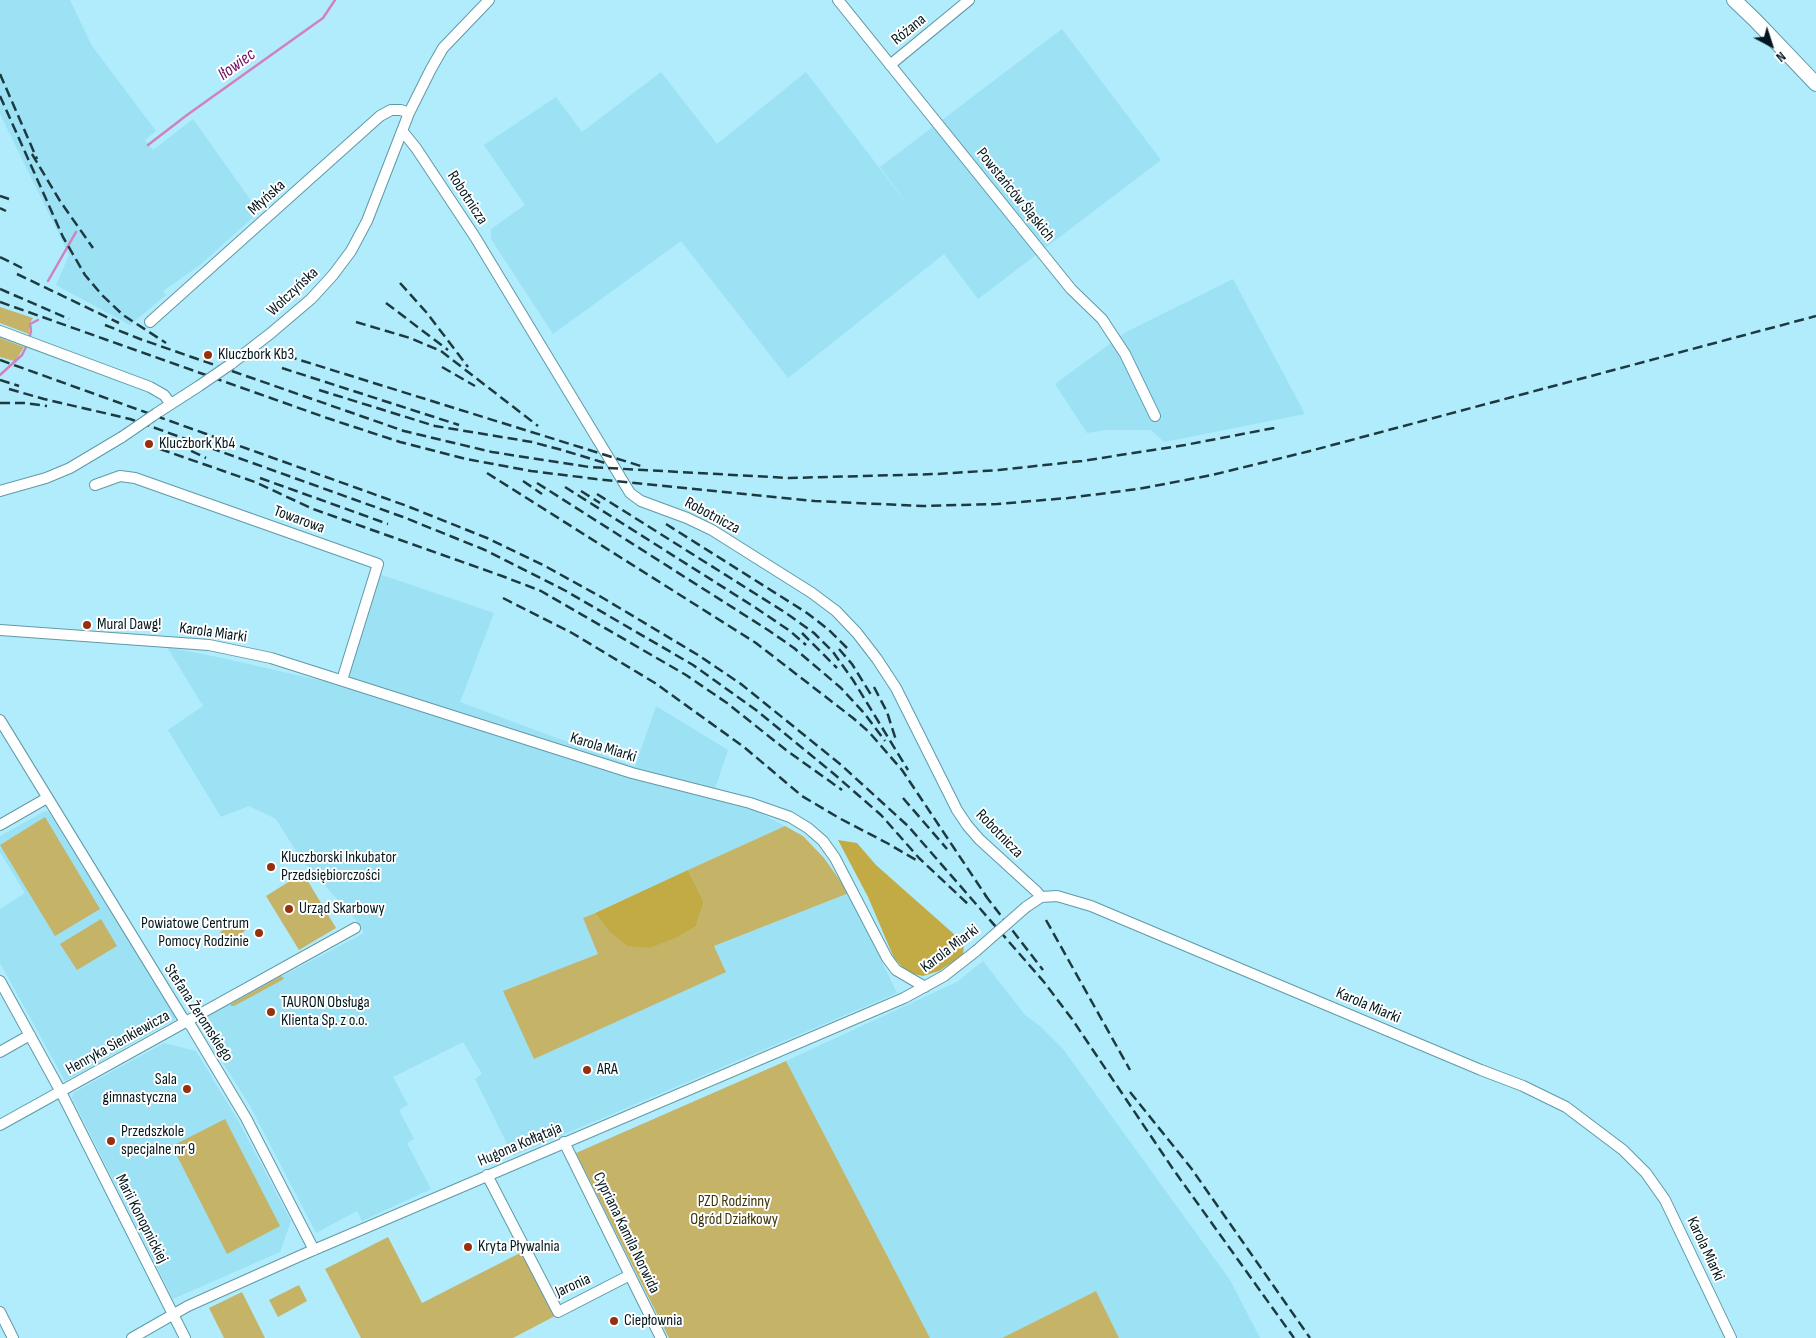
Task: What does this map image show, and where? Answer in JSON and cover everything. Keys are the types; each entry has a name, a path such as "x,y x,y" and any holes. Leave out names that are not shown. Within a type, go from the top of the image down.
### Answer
{"main road":[{"path":"1734,0 1816,84"}],"street":[{"name":"Wołczyńska","path":"0,491 46,478 70,468 122,437 231,364 288,319 311,298 351,251 367,221 409,113 443,48 488,0"},
{"name":"Powstańców Śląskich","path":"838,0 1071,289 1102,319 1125,354 1155,416"},
{"name":"Różana","path":"890,64 969,0"},
{"name":"Młyńska","path":"150,322 380,116 391,110 401,110 409,113"},
{"name":"Robotnicza","path":"403,132 416,148 475,237 630,493 641,501 687,518 712,530 812,593 836,611 867,646 896,688 957,810 967,825 979,839 1041,897"},
{"path":"0,331 150,387 164,395 171,404"},
{"name":"Towarowa","path":"95,485 120,476 135,478 378,564 342,680"},
{"name":"Karola Miarki","path":"0,630 209,646 272,658 632,773 750,803 790,817 808,828 827,847 887,958 896,970 925,987 944,976 1026,907 1041,897 1057,896 1090,906 1523,1086 1566,1108 1623,1150 1646,1173 1665,1200 1731,1338"},
{"name":"Stefana Żeromskiego","path":"0,720 182,1017 191,1026 246,1118 314,1250"},
{"path":"0,825 47,798"},
{"name":"Henryka Sienkiewicza","path":"0,1125 355,928"},
{"name":"Marii Konopnickiej","path":"1,986 30,1035 60,1092 185,1338"},
{"name":"Hugona Kołłątaja","path":"132,1338 172,1314 314,1250 925,987"},
{"path":"0,1052 30,1035"},
{"name":"Cypriana Kamila Norwida","path":"564,1142 661,1338"},
{"name":"Jaronia","path":"487,1175 558,1312 630,1275"},
{"path":"0,1312 13,1338"}],"shaded area":[{"path":"0,0 70,0 92,46 156,131 145,140 153,150 193,119 259,212 200,265 163,291 166,295 130,325 56,285 69,255 0,114"},
{"path":"1062,29 1161,160 978,299 944,254 788,378 681,241 553,334 491,239 491,229 525,205 484,145 556,97 582,132 661,72 717,144 806,72 913,212 880,167"},
{"path":"1233,279 1305,414 1164,442 1151,430 1105,430 1087,433 1055,384 1126,332"},
{"path":"379,574 494,613 460,702 635,767 656,706 728,750 715,789 785,826 583,918 599,954 503,991 726,971 714,946 849,893 897,993 513,1156 475,1079 482,1074 463,1042 393,1077 408,1105 399,1110 414,1139 407,1143 431,1189 362,1221 357,1211 316,1233 250,1106 206,1036 203,1018 364,933 356,920 301,859 276,819 249,806 221,817 168,730 203,706 167,647 340,685"},
{"path":"45,811 49,812 176,1016 174,1020 65,1081 0,963 0,909 25,893 0,852 0,836"},
{"path":"838,840 857,843 876,865 964,943 963,955 939,971 923,976 908,973 894,958 868,897"},
{"path":"688,870 704,902 696,927 680,936 649,948 628,946 608,930 595,913"},
{"path":"983,961 1025,1015 1041,1027 1063,1049 1230,1280 1260,1338 1119,1338 1096,1291 1002,1338 930,1338 786,1061 957,982"},
{"path":"164,1043 196,1051 239,1122 291,1221 280,1252 173,1299 72,1098 73,1093"}],"green space":[{"path":"0,307 33,318 29,325 29,334 0,323"},
{"path":"0,338 24,347 16,360 0,357"},
{"path":"45,817 100,909 55,936 0,845"},
{"path":"785,826 803,836 824,858 849,893 714,946 726,972 534,1059 503,991 598,954 583,918 595,913 608,930 680,936 696,927 704,902 688,870"},
{"path":"303,873 336,928 299,950 266,896"},
{"path":"101,919 117,946 77,970 60,944"},
{"path":"241,919 246,928 245,931 228,942 225,941 220,932"},
{"path":"281,976 284,978 282,980 231,1006 231,1004"},
{"name":"PZD Rodzinny Ogród Działkowy","path":"786,1061 930,1338 669,1338 576,1153"},
{"path":"225,1119 280,1226 227,1254 172,1146"},
{"path":"388,1237 422,1303 522,1252 555,1316 513,1338 361,1338 325,1269"},
{"path":"299,1285 307,1301 278,1317 269,1300"},
{"path":"1096,1291 1119,1338 1002,1338"},
{"path":"242,1292 265,1338 224,1338 209,1308"}],"waterway":[{"name":"Iłowiec","path":"148,145 323,18 335,0"},
{"name":"Iłowiec","path":"48,281 76,232"},
{"name":"Iłowiec","path":"29,339 30,324 38,320"},
{"name":"Iłowiec","path":"0,375 22,355 27,345"}],"railway":[{"path":"0,74 37,159"},
{"path":"0,96 63,237 85,275 123,315 166,343"},
{"path":"32,154 60,201 93,248"},
{"path":"0,196 9,199"},
{"path":"0,208 6,211"},
{"path":"0,257 22,268"},
{"path":"17,274 119,323"},
{"path":"400,283 427,313 468,367"},
{"path":"0,289 69,319"},
{"path":"0,302 327,418 400,442 466,459 531,471 596,479 815,501 922,506 997,504 1068,498 1138,489 1212,475 1310,451 1816,316"},
{"path":"386,303 448,350"},
{"path":"356,322 410,338 441,351 538,426"},
{"path":"105,325 140,339 404,431 492,452 589,467 789,478 937,474 999,470 1082,461 1185,445 1279,427"},
{"path":"287,356 644,467"},
{"path":"0,360 407,506 487,538 545,566 603,598 698,655 741,684 840,764 908,826 1044,982 1072,1019 1173,1169 1294,1338"},
{"path":"442,367 475,386"},
{"path":"282,368 459,425"},
{"path":"0,380 19,386"},
{"path":"9,389 130,419 403,517 485,550 566,591 693,665 756,710 881,815 919,858 970,906"},
{"path":"319,390 435,426 532,442 605,463"},
{"path":"0,403 24,403 47,406"},
{"path":"164,438 206,458"},
{"path":"160,449 255,482 313,509 541,591 686,675 727,703 786,750 842,790"},
{"path":"487,473 756,643 853,718 869,732 902,770 988,899"},
{"path":"260,478 388,524"},
{"path":"523,481 542,494"},
{"path":"537,483 794,648 841,688 864,713 885,741"},
{"path":"565,487 756,608 790,631 806,645"},
{"path":"581,491 600,503"},
{"path":"597,494 786,613 814,633 833,652 853,680 908,770"},
{"path":"666,524 807,613 829,630 849,650"},
{"path":"503,598 572,633 655,683 744,747 802,796 916,860"},
{"path":"802,633 837,668"},
{"path":"839,649 852,664 873,698"},
{"path":"874,687 887,712 896,740"},
{"path":"903,798 947,849"},
{"path":"985,895 1043,970"},
{"path":"1046,920 1130,1070"},
{"path":"1130,1092 1191,1168 1310,1338"}],"place":[{"name":"Kluczbork Kb3","path":"208,355"},
{"name":"Kluczbork Kb4","path":"149,444"},
{"name":"Mural Dawg!","path":"87,625"},
{"name":"Kluczborski Inkubator Przedsiębiorczości","path":"271,867"},
{"name":"Urząd Skarbowy","path":"289,909"},
{"name":"Powiatowe Centrum Pomocy Rodzinie","path":"259,933"},
{"name":"TAURON Obsługa Klienta Sp. z o.o.","path":"271,1012"},
{"name":"ARA","path":"587,1070"},
{"name":"Sala gimnastyczna","path":"187,1089"},
{"name":"Przedszkole specjalne nr 9","path":"111,1141"},
{"name":"Kryta Pływalnia","path":"468,1247"},
{"name":"Ciepłownia","path":"614,1321"}]}
